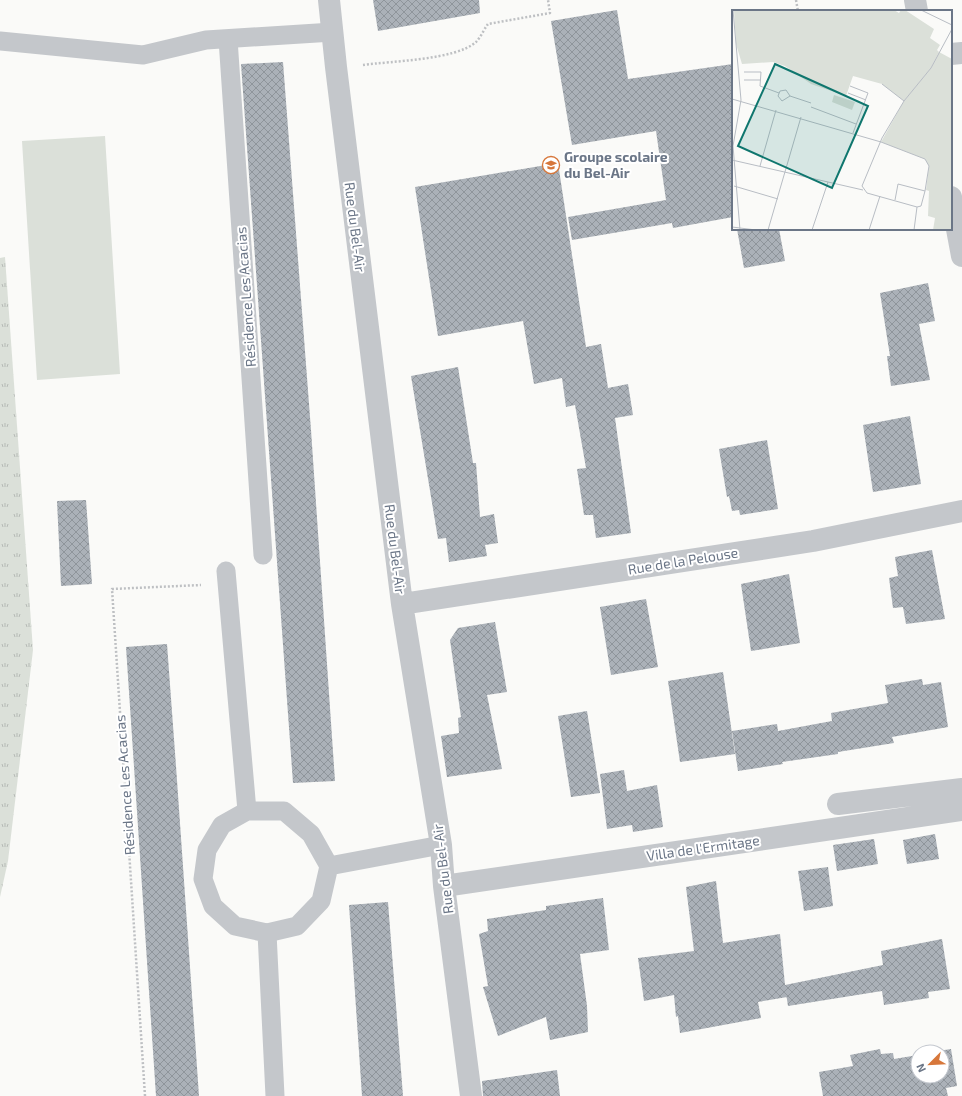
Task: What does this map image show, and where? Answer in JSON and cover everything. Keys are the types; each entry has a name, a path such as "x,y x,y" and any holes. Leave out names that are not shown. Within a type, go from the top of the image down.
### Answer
{"street":[{"name":"Rue du Bel-Air","path":"329,0 336,68 402,604 441,845 444,886 471,1096"},
{"path":"915,0 917,10"},
{"path":"952,54 962,53"},
{"path":"952,202 962,256"},
{"name":"Rue de la Pelouse","path":"402,604 813,541 962,511"},
{"path":"838,804 962,789"},
{"name":"Villa de l'Ermitage","path":"444,886 962,810"}],"lane":[{"path":"0,41 143,55 206,40 332,32"},
{"name":"Résidence Les Acacias","path":"228,38 264,555"},
{"path":"227,577 247,811"},
{"path":"247,811 284,811 311,834 329,866 321,901 297,926 267,933 235,926 213,906 203,879 206,850 222,825 247,811"},
{"path":"329,866 441,845"},
{"path":"267,933 275,1096"}],"path":[{"path":"336,68 442,56 460,51 476,41 488,24 550,13 548,0"},
{"path":"796,0 798,10"},
{"name":"Résidence Les Acacias","path":"145,1096 112,589 227,577"}],"green space":[{"path":"105,136 120,374 37,380 22,141"},
{"path":"5,257 33,650 8,861 0,897 0,258"}],"building":[{"path":"373,0 479,0 480,13 378,31"},
{"path":"617,10 628,79 732,64 732,217 673,228 672,223 572,240 568,217 666,200 656,131 572,145 551,21"},
{"path":"283,62 311,430 335,781 293,783 241,64"},
{"path":"558,163 586,347 601,344 608,388 628,384 633,415 615,418 631,533 596,538 593,515 584,515 577,469 586,468 575,405 566,407 562,378 534,384 523,321 438,336 415,187"},
{"path":"737,230 779,230 785,261 744,268"},
{"path":"928,283 935,321 919,324 930,380 891,386 887,356 890,356 880,293"},
{"path":"458,367 473,463 476,463 480,517 494,514 498,543 485,545 487,556 449,562 446,538 438,539 411,376"},
{"path":"910,416 921,484 873,492 863,425"},
{"path":"767,440 778,509 740,515 739,510 732,511 729,496 727,497 719,449"},
{"path":"86,500 92,584 61,586 57,501"},
{"path":"932,550 945,619 906,624 903,607 893,608 889,578 898,576 895,557"},
{"path":"789,574 800,643 751,651 741,584"},
{"path":"646,599 658,667 611,675 600,607"},
{"path":"495,622 507,692 487,695 502,769 447,777 441,736 459,733 458,718 461,717 450,640 458,628"},
{"path":"167,644 199,1096 156,1096 126,647"},
{"path":"723,672 735,754 680,762 668,681"},
{"path":"922,679 923,685 941,682 948,727 892,737 894,743 738,771 732,731 777,724 778,731 832,721 831,713 888,703 885,685"},
{"path":"587,711 600,793 571,797 558,716"},
{"path":"624,770 627,791 657,785 663,827 633,832 632,825 607,829 600,774"},
{"path":"935,834 939,859 907,864 903,840"},
{"path":"874,839 878,864 837,871 833,845"},
{"path":"828,867 833,906 804,911 798,871"},
{"path":"716,881 723,943 780,934 785,985 883,965 881,951 942,939 950,989 928,992 929,998 884,1005 882,991 788,1006 787,997 758,1002 761,1018 680,1033 678,1016 676,1017 674,995 644,1001 638,958 694,951 686,887"},
{"path":"603,898 609,950 580,954 587,1006 588,1032 550,1040 546,1017 498,1036 483,987 488,986 479,934 488,931 487,919 546,910 546,906"},
{"path":"388,902 403,1096 362,1096 349,905"},
{"path":"880,1049 881,1054 893,1053 894,1059 910,1056 910,1084 950,1084 951,1049 957,1086 946,1088 948,1096 823,1096 819,1072 853,1066 850,1055"},
{"path":"557,1070 560,1096 483,1096 482,1081"}],"place":[{"name":"Groupe scolaire du Bel-Air","path":"551,165"}]}
